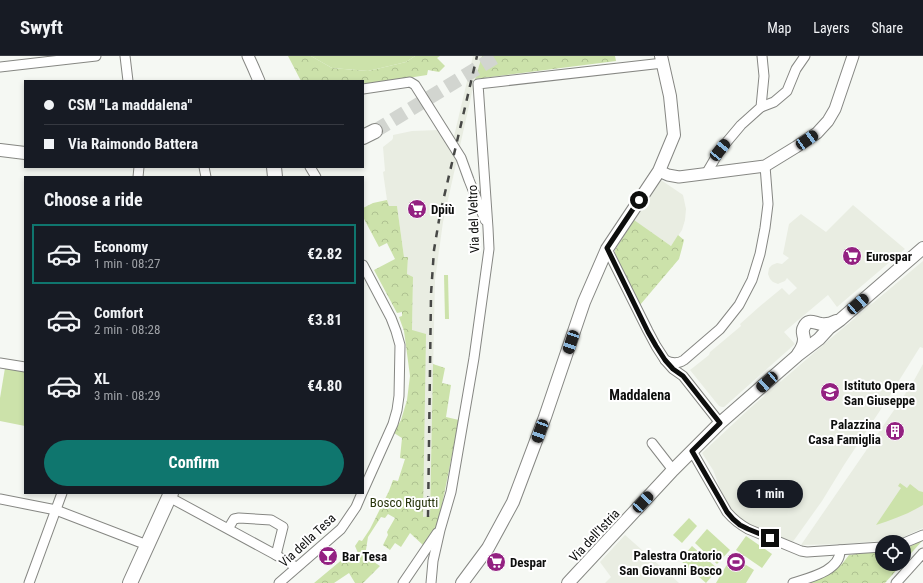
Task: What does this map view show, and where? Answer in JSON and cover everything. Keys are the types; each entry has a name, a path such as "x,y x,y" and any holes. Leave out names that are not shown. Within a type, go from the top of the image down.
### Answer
{"main road":[{"path":"462,583 488,548 513,502 545,417 584,302 607,248 659,171 674,135 670,96 662,59"},
{"path":"0,150 24,153"},
{"name":"Via dell'Istria","path":"568,583 672,470 720,423 819,334 840,320 923,248"},
{"name":"Via dell'Istria","path":"798,354 802,349 804,338 802,332 805,325 810,322 814,322 819,334"},
{"path":"804,338 810,341 819,334"},
{"path":"130,583 170,495"}],"street":[{"path":"0,67 96,56"},
{"path":"125,56 128,80"},
{"path":"248,56 259,80"},
{"path":"761,107 764,76 762,56"},
{"path":"706,174 720,150 740,126 761,107 774,102 787,91 796,69 805,56"},
{"path":"659,171 668,175 679,177 765,166 796,148 817,133 836,109 853,56"},
{"name":"Via del Veltro","path":"431,583 433,561 451,492 473,364 489,249 478,84 662,59"},
{"path":"364,89 410,82 416,85 461,158 488,228"},
{"path":"665,360 670,363 681,362 720,329 739,305 752,280 760,254 768,204 765,166"},
{"path":"607,248 648,332 665,360 673,369 683,376 720,423"},
{"name":"Via della Tesa","path":"364,267 391,318 400,345 399,396 397,410 393,424 364,490"},
{"path":"683,376 682,369 684,360"},
{"path":"0,363 24,367"},
{"path":"652,442 672,470"},
{"path":"692,451 727,512 740,525 801,551 808,552 875,548"},
{"path":"29,583 62,494"},
{"name":"Via della Tesa","path":"279,583 341,529 356,507 362,494"},
{"path":"170,495 296,567"},
{"path":"0,499 56,510 147,546"},
{"path":"228,529 234,519 239,518 265,519 277,523 283,527 276,555"},
{"path":"402,583 440,530"},
{"path":"911,540 923,535"},
{"path":"793,583 829,569 838,559 840,550"},
{"path":"896,583 923,554"}],"shaded area":[{"path":"473,56 482,56 475,79 443,222 435,280 430,516 423,517 412,330 413,278 407,274 408,258 404,257 397,206 389,206 387,200 383,172 385,171 383,147 392,140 393,135 412,131 439,130 451,149"},
{"path":"661,180 683,195 686,209 682,230 671,246 634,221"},
{"path":"853,205 905,249 837,307 828,295 784,332 795,344 724,407 719,406 690,370 709,355 710,352 741,326 740,324 782,288 789,295 797,288 787,278 785,281 778,284 773,282 768,274 769,268 772,265 777,263 782,264 789,258 783,254 789,224 801,214 826,232"},
{"name":"Istituto Opera San Giuseppe","path":"923,261 923,348 920,347 822,501 792,543 753,527 736,518 727,506 713,470 702,453 749,409"},
{"path":"923,364 923,528 908,535 875,535 875,541 845,544 801,545 912,384"},
{"path":"625,535 679,583 605,583 611,577 600,562"}],"green space":[{"path":"288,56 311,56 332,68 368,71 406,62 415,56 440,56 437,58 445,66 439,72 428,70 427,75 364,85 364,80 300,80"},
{"path":"311,56 415,56 406,62 368,71 332,68"},
{"path":"482,56 615,56 616,61 475,79"},
{"name":"Bosco Rigutti","path":"387,200 389,206 397,206 404,257 408,257 407,274 413,277 412,330 426,334 423,517 430,516 433,364 445,368 442,383 451,385 446,417 459,420 437,530 424,546 410,533 401,547 395,543 390,550 383,545 388,535 387,532 395,518 388,514 385,518 381,517 368,537 365,556 380,566 363,583 355,583 349,573 334,583 314,583 350,553 354,556 358,553 355,546 359,540 362,541 370,529 393,480 398,481 405,459 400,458 402,438 394,433 401,420 407,400 410,376 404,331 399,317 402,316 402,312 397,313 374,270 395,259 387,243 379,247 364,219 364,208 373,203"},
{"path":"634,220 671,246 678,235 684,240 679,259 640,305 615,253 615,250"},
{"path":"444,275 448,275 449,319 445,319"},
{"path":"5,368 24,371 24,426 0,421 0,398"},
{"path":"900,483 907,488 910,484 919,491 923,492 923,505 912,511 876,525 901,488 898,486"},
{"path":"689,518 697,526 682,543 673,535"},
{"path":"707,529 730,550 717,564 695,543"},
{"path":"746,536 772,554 762,568 736,550"},
{"path":"923,539 911,553 911,546"},
{"path":"692,546 718,569 706,583 680,560"},
{"path":"875,552 875,571 896,571 885,583 803,583 830,573 842,564 849,555"},
{"name":"Palestra Oratorio San Giovanni Bosco","path":"732,556 754,570 746,583 716,583"}],"tunnel":[{"path":"375,131 497,56"}],"railway":[{"path":"428,517 431,294 434,250 440,214 477,56"}],"place":[{"name":"Dpiù","path":"417,209"},
{"name":"Eurospar","path":"852,256"},
{"name":"Istituto Opera San Giuseppe","path":"830,392"},
{"name":"Palazzina Casa Famiglia","path":"895,431"},
{"name":"Bar Tesa","path":"328,556"},
{"name":"Despar","path":"496,562"},
{"name":"Palestra Oratorio San Giovanni Bosco","path":"736,562"}],"district":[{"name":"Maddalena","path":"640,395"}],"route":[{"path":"639,200 607,248 648,332 665,360 673,369 683,376 720,423 692,451 727,512 733,519 740,525 770,538"}]}
